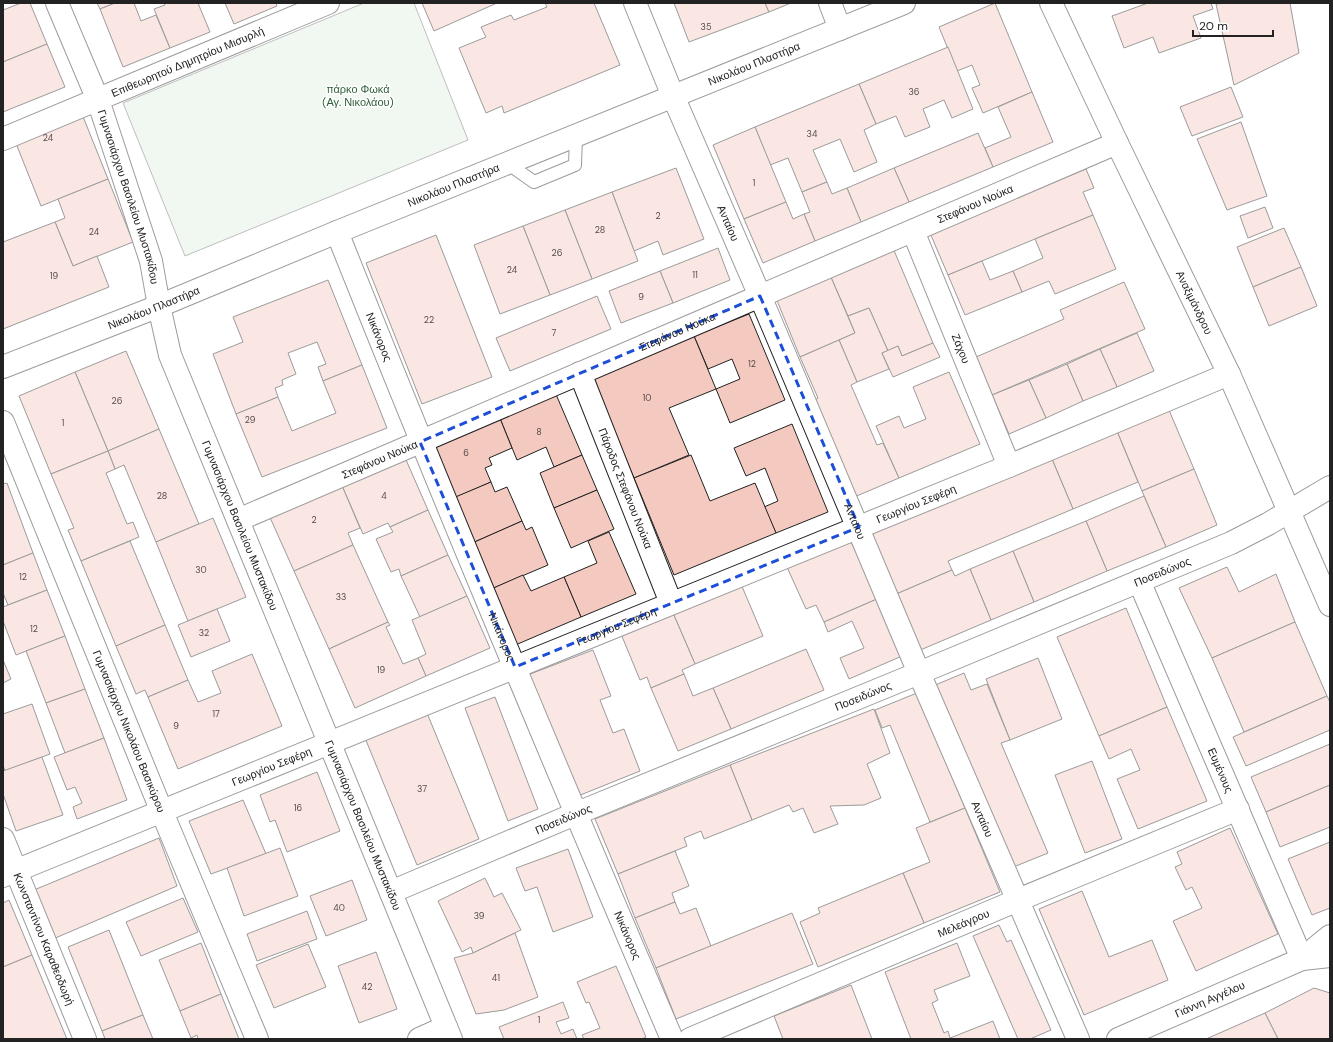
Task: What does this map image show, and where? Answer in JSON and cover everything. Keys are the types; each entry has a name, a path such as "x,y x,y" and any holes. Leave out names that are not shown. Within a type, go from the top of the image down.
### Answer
{"street":[{"name":"Γυμνασιάρχου Βασιλείου Μυστακίδου","path":"57,3 98,100 151,261 170,355 448,1033"},
{"name":"Επιθεωρητού Δημητρίου Μισυρλή","path":"3,139 328,3"},
{"name":"Ανταίου","path":"635,3 673,96 859,527 919,673 1078,1039"},
{"path":"830,3 840,28"},
{"name":"Νικολάου Πλαστήρα","path":"3,367 159,306 337,232 904,3"},
{"name":"Αναξιμάνδρου","path":"1051,3 1229,374 1330,605"},
{"name":"Στεφάνου Νούκα","path":"238,520 1117,143"},
{"name":"Ζάχου","path":"912,231 1009,466"},
{"name":"Νικάνορος","path":"337,232 420,442 575,814 672,1039"},
{"name":"Πάροδος Στεφάνου Νούκα","path":"580,373 671,603"},
{"name":"Γεωργίου Σεφέρη","path":"10,874 1009,466 1229,374"},
{"name":"Γυμνασιάρχου Νικολάου Βασικύρου","path":"3,422 162,812 257,1039"},
{"name":"Ποσειδώνος","path":"390,892 1231,543 1330,487"},
{"name":"Ευμένους","path":"1139,581 1302,959"},
{"name":"Μελεάγρου","path":"690,1039 1018,900 1238,809"},
{"name":"Κωνσταντίνου Καραθεοδωρή","path":"3,839 10,874 85,1039"},
{"name":"Γιάννη Αγγέλου","path":"1118,1039 1302,959 1330,936"},
{"name":"Γιάννη Αγγέλου","path":"1302,959 1330,956"},
{"path":"419,1039 448,1033"}],"highlighted area":[{"path":"760,296 859,527 515,667 420,442"}],"green space":[{"name":"πάρκο Φωκά (Αγ. Νικολάου)","path":"364,3 414,3 468,140 185,256 123,103"}],"building":[{"path":"21,3 30,3 47,44 3,62 3,10"},
{"path":"97,3 115,3 100,9"},
{"path":"115,3 134,3 141,21 156,15 170,48 123,67 100,9"},
{"path":"164,3 198,3 210,32 170,48 154,9 165,5"},
{"path":"225,3 276,3 277,6 234,24"},
{"path":"422,3 497,3 434,31"},
{"path":"545,3 594,3 620,65 504,113 502,106 486,113 459,48 486,37 481,27 511,15 514,20 547,7"},
{"path":"674,3 765,3 769,12 689,42"},
{"path":"765,3 791,3 769,12"},
{"path":"995,3 1032,92 983,113 972,88 980,85 972,65 957,71 939,27"},
{"path":"1148,3 1211,3 1213,9 1193,16 1201,38 1159,53 1153,37 1124,48 1112,16"},
{"path":"1290,3 1299,53 1234,85 1216,4"},
{"path":"47,44 65,87 3,112 3,62"},
{"path":"948,47 973,109 952,118 944,100 923,109 930,127 905,137 896,116 876,124 859,84"},
{"path":"859,84 876,124 864,130 877,162 854,172 840,139 813,150 827,182 802,192 788,158 770,165 755,127"},
{"path":"1231,87 1243,117 1192,136 1180,107"},
{"path":"1032,92 1053,142 993,167 985,148 1011,137 998,107"},
{"path":"82,114 108,179 41,206 15,141"},
{"path":"1241,122 1267,196 1227,210 1197,139"},
{"path":"755,127 786,202 744,219 713,145"},
{"path":"978,133 993,167 909,202 894,168"},
{"path":"676,168 704,239 663,255 658,241 634,251 612,192"},
{"path":"894,168 909,202 861,222 847,188"},
{"path":"1086,169 1094,188 1083,192 1093,215 948,275 930,233"},
{"path":"108,179 133,242 73,266 55,222 65,218 58,199"},
{"path":"827,182 832,194 847,188 861,222 815,241 804,214 810,212 802,192"},
{"path":"612,192 638,261 592,279 565,210"},
{"path":"786,202 793,219 804,214 815,241 763,263 744,219"},
{"path":"1265,207 1273,228 1248,238 1240,216"},
{"path":"565,210 592,279 550,295 523,226"},
{"path":"1093,215 1116,269 1055,294 1049,281 1022,292 1013,271 1043,258 1035,239"},
{"path":"55,222 73,266 97,256 109,287 3,329 3,242"},
{"path":"523,226 550,295 500,314 474,245"},
{"path":"1284,228 1301,267 1253,287 1237,247"},
{"path":"436,235 492,377 422,404 366,263"},
{"path":"718,248 730,280 673,303 660,271"},
{"path":"893,248 933,343 902,356 898,346 888,351 869,308 848,316 830,275"},
{"path":"982,261 990,280 1013,271 1022,292 965,315 948,275"},
{"path":"1301,267 1317,306 1269,326 1253,287"},
{"path":"660,271 673,303 621,323 609,291"},
{"path":"830,275 855,333 800,357 776,298"},
{"path":"328,280 362,365 323,381 318,367 326,364 317,342 288,353 296,374 282,380 283,385 275,388 278,397 236,414 213,354 243,342 233,317"},
{"path":"1124,282 1145,329 992,395 976,357 1064,319 1060,310"},
{"path":"597,296 611,329 510,371 496,338"},
{"path":"869,308 888,351 882,353 889,369 857,382 839,340 855,333 848,316"},
{"path":"749,314 785,400 730,423 716,389 740,379 732,359 708,369 694,336"},
{"path":"1137,333 1154,371 1117,387 1100,349"},
{"path":"694,336 716,389 669,408 689,455 634,478 592,378"},
{"path":"839,340 857,382 851,385 877,445 883,443 899,478 852,498 810,402 818,398 800,357"},
{"path":"933,343 940,357 893,377 882,353 898,346 902,356"},
{"path":"1100,349 1117,387 1083,401 1067,364"},
{"path":"126,351 159,429 108,451 75,372"},
{"path":"1067,364 1083,401 1046,418 1029,380"},
{"path":"362,365 387,428 262,477 236,414 278,397 292,431 336,413 323,381"},
{"path":"75,372 108,451 51,474 19,396"},
{"path":"949,372 980,444 899,478 876,426 899,416 904,428 926,419 913,387"},
{"path":"1029,380 1046,418 1009,434 992,395"},
{"path":"555,392 582,455 554,467 546,447 517,460 499,416"},
{"path":"1166,403 1194,469 1142,491 1114,424"},
{"path":"499,416 512,448 489,458 492,465 485,468 491,482 452,499 429,446"},
{"path":"792,424 828,512 776,533 764,507 778,501 765,468 746,476 734,448"},
{"path":"1114,424 1138,482 1073,509 1049,452"},
{"path":"159,429 199,524 156,542 124,465 115,469 108,451"},
{"path":"108,451 115,469 106,473 127,524 133,522 139,537 81,561 68,530 74,528 51,474"},
{"path":"1049,452 1073,509 948,561 952,570 894,595 866,528"},
{"path":"403,453 428,510 390,527 388,523 363,534 340,481"},
{"path":"582,455 597,490 554,508 540,473"},
{"path":"691,455 710,501 755,483 776,533 674,575 634,478"},
{"path":"1194,469 1217,525 1166,547 1142,491"},
{"path":"340,481 360,528 348,533 353,545 294,571 268,513"},
{"path":"491,482 495,492 507,487 522,521 470,544 446,501"},
{"path":"7,483 33,553 3,565 3,484"},
{"path":"597,490 614,529 571,548 554,508"},
{"path":"1144,496 1166,547 1107,571 1086,521"},
{"path":"428,510 448,555 401,576 399,569 391,572 376,539 393,532 390,527"},
{"path":"213,518 246,597 188,621 156,542"},
{"path":"522,521 526,530 532,527 548,565 489,590 470,544"},
{"path":"1086,521 1107,571 1034,602 1013,551"},
{"path":"609,532 636,594 581,617 564,577 597,563 588,541"},
{"path":"849,537 877,599 824,622 816,605 806,609 786,565"},
{"path":"130,541 165,625 116,646 81,561"},
{"path":"353,545 388,622 329,649 294,571"},
{"path":"1013,551 1034,602 991,620 970,569"},
{"path":"33,553 47,590 8,605 3,593 3,565"},
{"path":"448,555 467,596 420,617 401,576"},
{"path":"1227,567 1239,592 1276,574 1295,622 1212,658 1179,588"},
{"path":"970,569 991,620 918,651 894,595 952,570 955,576"},
{"path":"523,575 531,591 564,577 581,617 513,646 489,590"},
{"path":"741,584 763,636 695,664 673,613"},
{"path":"47,590 65,636 16,655 3,621 3,607"},
{"path":"467,596 490,648 426,676 418,658 426,654 412,620"},
{"path":"877,599 902,656 849,679 840,658 864,648 852,621 828,632 824,622"},
{"path":"1126,608 1167,707 1099,736 1057,637"},
{"path":"217,609 230,641 191,657 178,625"},
{"path":"673,613 695,664 682,670 684,674 651,688 647,677 640,680 621,634"},
{"path":"388,622 390,625 386,627 403,664 418,658 426,676 355,708 329,649"},
{"path":"1295,622 1327,696 1244,732 1212,658"},
{"path":"165,625 188,680 148,697 145,690 136,694 116,646"},
{"path":"65,636 85,689 46,703 26,651"},
{"path":"806,649 824,690 731,729 713,688"},
{"path":"593,650 611,696 600,700 613,733 624,729 640,771 573,798 525,676"},
{"path":"252,654 282,726 178,769 148,697 188,680 198,702 221,693 212,671"},
{"path":"1038,658 1062,719 1010,740 986,679"},
{"path":"3,660 11,679 3,683"},
{"path":"964,673 971,690 987,684 1010,740 1001,743 1048,853 1011,868 933,686"},
{"path":"684,674 693,696 713,688 731,729 678,751 651,688"},
{"path":"85,689 104,738 65,753 46,703"},
{"path":"917,693 965,808 930,822 890,725 882,728 875,710"},
{"path":"1327,696 1330,702 1330,730 1246,766 1233,737"},
{"path":"495,697 538,809 508,821 465,708"},
{"path":"32,704 50,754 5,771 3,765 3,714"},
{"path":"1167,707 1207,801 1138,829 1117,779 1140,770 1131,749 1109,759 1099,736"},
{"path":"874,709 890,753 867,764 881,798 864,805 830,806 838,824 814,833 803,808 793,812 789,805 752,820 730,765"},
{"path":"427,713 479,839 417,865 365,738"},
{"path":"104,738 127,800 77,819 73,807 82,803 75,787 67,790 54,757"},
{"path":"1330,744 1330,785 1266,812 1251,777"},
{"path":"42,757 63,815 16,831 3,794 3,771"},
{"path":"1092,761 1122,839 1085,853 1055,775"},
{"path":"730,765 752,820 704,839 701,831 684,838 687,846 618,874 595,819"},
{"path":"317,772 340,831 287,852 275,820 270,822 260,795"},
{"path":"1330,785 1330,827 1280,847 1266,812"},
{"path":"243,800 266,854 211,874 189,821"},
{"path":"965,808 1000,892 924,923 903,873 930,862 916,828"},
{"path":"1230,828 1278,934 1196,971 1173,921 1202,908 1192,887 1186,890 1175,867 1182,864 1177,852"},
{"path":"159,838 177,886 53,939 34,890"},
{"path":"1330,842 1330,908 1312,915 1288,859"},
{"path":"280,848 298,896 244,916 227,868"},
{"path":"568,849 593,917 553,932 537,887 525,891 516,868"},
{"path":"675,851 689,886 672,893 675,902 635,918 618,874"},
{"path":"903,873 924,923 818,967 800,922 820,913 818,908"},
{"path":"485,878 494,897 502,893 521,930 473,953 471,947 462,952 438,901"},
{"path":"352,880 367,920 326,936 310,896"},
{"path":"1082,891 1109,957 1152,940 1168,980 1084,1015 1039,909"},
{"path":"183,898 198,932 141,956 126,922"},
{"path":"9,900 32,955 3,967 3,903"},
{"path":"675,902 680,914 696,908 711,946 656,968 635,918"},
{"path":"307,911 317,939 257,961 247,934"},
{"path":"792,913 813,964 676,1019 656,968"},
{"path":"999,925 1007,942 1011,940 1051,1030 1030,1039 1018,1039 973,936"},
{"path":"109,930 143,1015 102,1031 68,947"},
{"path":"515,933 538,997 504,1010 476,1014 454,958 473,953"},
{"path":"201,943 221,994 180,1011 159,960"},
{"path":"957,943 970,976 934,990 938,1000 932,1003 944,1033 948,1031 950,1038 993,1021 1000,1039 911,1039 885,972"},
{"path":"308,944 326,987 274,1008 256,965"},
{"path":"376,952 397,1009 359,1023 338,966"},
{"path":"32,955 67,1039 3,1039 3,967"},
{"path":"616,966 646,1037 642,1039 584,1039 582,1035 600,1028 589,1002 586,1003 577,982"},
{"path":"851,985 872,1039 783,1039 774,1016"},
{"path":"1314,988 1330,993 1330,1039 1278,1039 1265,1013"},
{"path":"221,994 239,1039 198,1039 197,1035 191,1038 180,1011"},
{"path":"563,1002 569,1018 556,1022 561,1034 573,1029 577,1039 504,1039 499,1027"},
{"path":"1265,1013 1278,1039 1206,1039"},
{"path":"143,1015 153,1039 105,1039 102,1031"}]}
